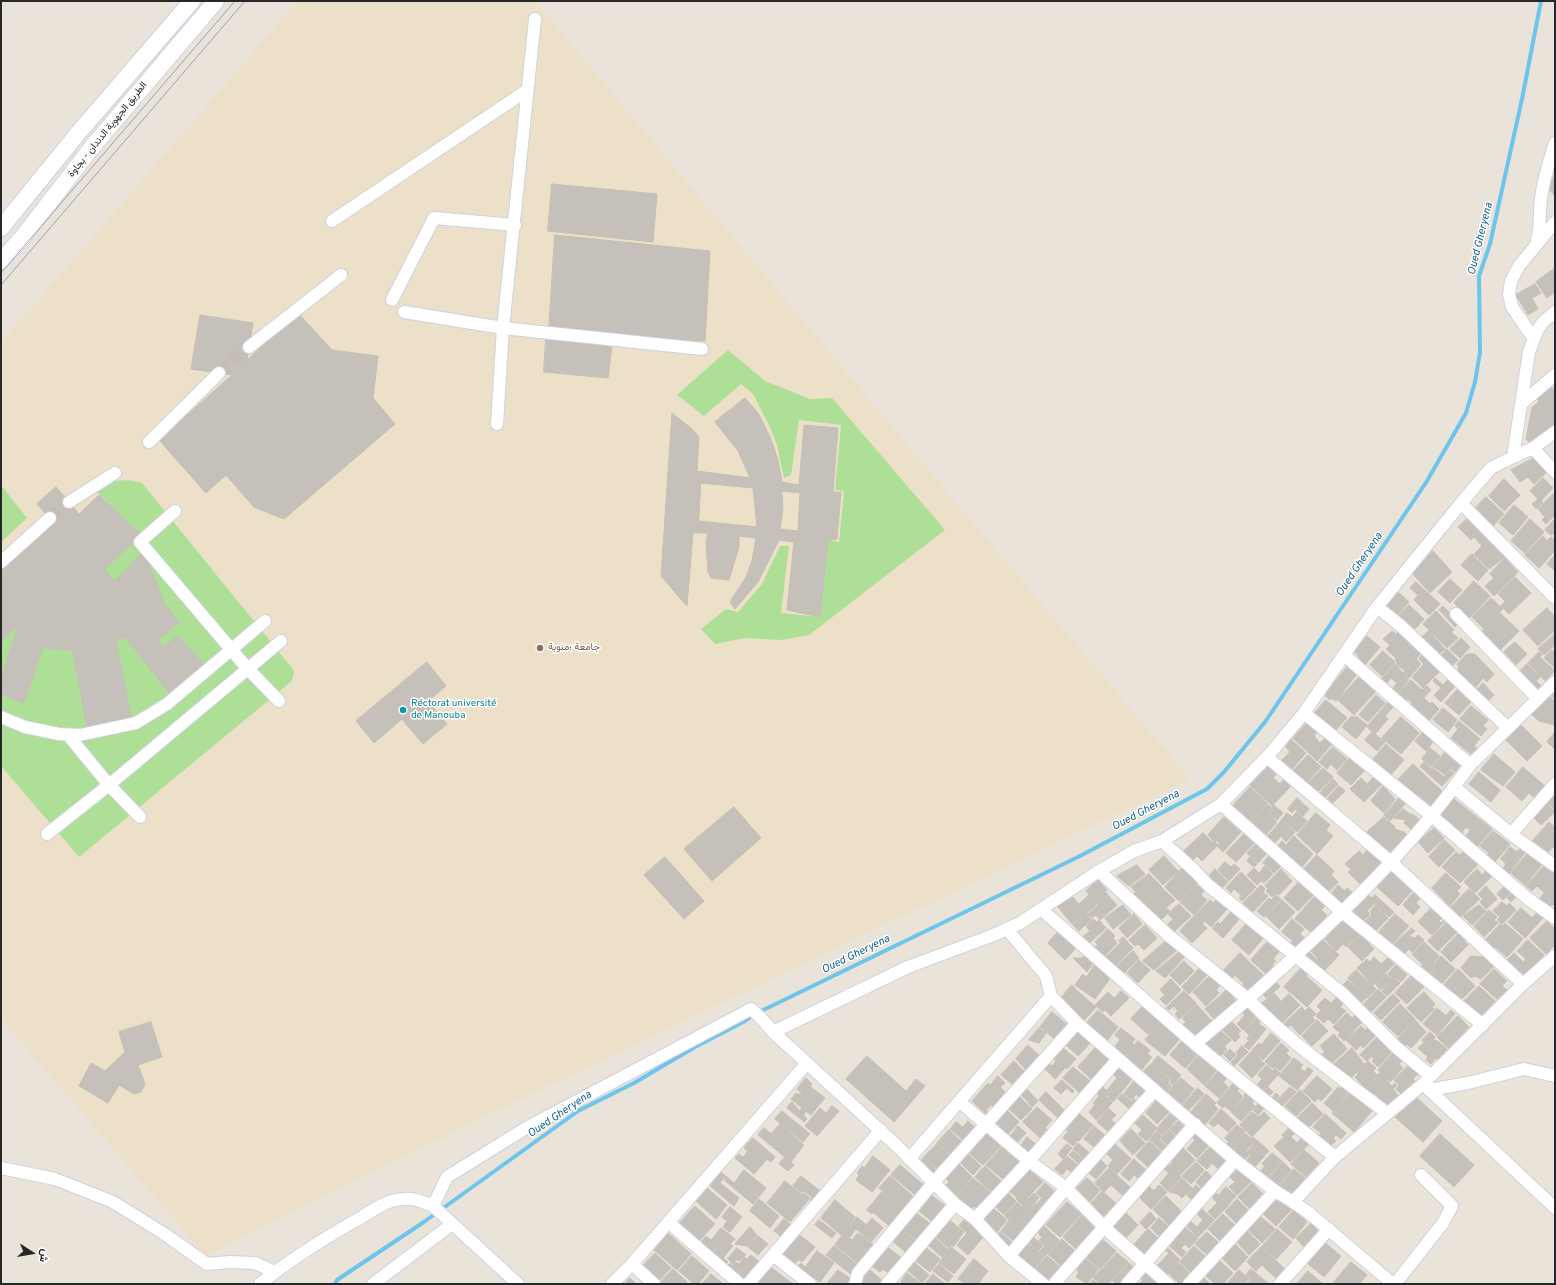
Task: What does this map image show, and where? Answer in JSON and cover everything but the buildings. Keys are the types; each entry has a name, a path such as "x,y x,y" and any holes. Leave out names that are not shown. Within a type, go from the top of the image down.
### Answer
{"main road":[{"name":"الطريق الجهوية الدندان - بجاوة","path":"1,228 78,132 192,1"},
{"name":"الطريق الجهوية الدندان - بجاوة","path":"1,261 22,238 93,146 216,1"}],"street":[{"path":"497,424 503,328 526,90 535,19"},
{"path":"332,221 526,90"},
{"path":"1534,248 1541,226 1541,200 1546,170 1555,144"},
{"path":"392,300 434,218 514,225"},
{"path":"1534,338 1512,307 1508,294 1511,281 1518,266 1555,222"},
{"path":"249,347 341,275"},
{"path":"404,312 503,328 702,349"},
{"path":"1513,456 1528,352 1543,322 1555,312"},
{"path":"149,442 219,373"},
{"path":"1521,404 1555,375"},
{"path":"773,1032 895,973 1007,929 1041,909 1099,871 1134,851 1162,841 1221,804 1267,757 1304,713 1377,607 1461,503 1492,468 1513,456 1533,448 1555,432"},
{"path":"1533,448 1555,472"},
{"path":"69,502 114,473"},
{"path":"1461,503 1555,598"},
{"path":"175,511 140,542 247,668 279,701"},
{"path":"1,562 50,518"},
{"path":"1377,607 1401,626 1508,728"},
{"path":"1456,614 1538,699"},
{"path":"1,717 25,727 68,735 80,735 136,723 167,704 265,621"},
{"path":"47,834 109,785 281,641"},
{"path":"1344,655 1470,765"},
{"path":"1195,1044 1296,956 1391,862 1432,816 1470,765 1555,682"},
{"path":"1304,713 1432,816 1527,898 1555,918"},
{"path":"68,735 109,785 140,818"},
{"path":"1267,757 1391,862 1523,984"},
{"path":"1511,834 1555,784"},
{"path":"1454,787 1511,834 1555,866"},
{"path":"1221,804 1341,911 1483,1025"},
{"path":"1162,841 1208,885 1343,994 1397,1048 1428,1083 1555,1208"},
{"path":"1099,871 1168,934 1248,999 1272,1024 1298,1046 1387,1112"},
{"path":"1041,909 1195,1044 1335,1157"},
{"path":"1007,929 1046,976 1051,996 1077,1023 1235,1160 1328,1229 1379,1280 1394,1284 1443,1223 1452,1206 1421,1175"},
{"path":"1293,1202 1335,1157 1387,1112 1428,1083 1523,984 1555,956"},
{"path":"909,1159 960,1102 998,1055 1051,996"},
{"path":"432,1206 447,1177 526,1128 755,1013 773,1032 881,1130 955,1204 975,1219 1009,1256 1043,1284"},
{"path":"855,1284 858,1273 934,1182 1077,1023"},
{"path":"975,1219 1029,1161 1118,1060"},
{"path":"612,1284 632,1264 807,1063"},
{"path":"1428,1083 1468,1083 1524,1069 1555,1076"},
{"path":"1009,1256 1066,1188 1154,1091"},
{"path":"960,1102 1029,1161 1066,1188 1105,1228 1168,1284"},
{"path":"1054,1284 1105,1228 1195,1124"},
{"path":"748,1284 881,1130"},
{"path":"1127,1284 1235,1160"},
{"path":"1,1168 55,1178 113,1202 163,1233 207,1264 230,1262 255,1263 274,1272"},
{"path":"1189,1284 1275,1191"},
{"path":"260,1284 274,1272 328,1236 390,1202 402,1198 417,1199 432,1206 518,1284"},
{"path":"887,1284 955,1204"},
{"path":"668,1222 740,1284"},
{"path":"373,1284 452,1224"},
{"path":"1280,1284 1328,1229"},
{"path":"773,1256 810,1284"},
{"path":"632,1264 654,1284"}],"shaded area":[{"name":"جامعة ؛منوبة","path":"298,1 535,1 1190,779 544,1088 206,1256 1,1019 1,343"}],"green space":[{"path":"728,350 765,381 810,399 832,398 945,530 809,635 781,640 745,638 715,644 701,629 726,609 738,612 762,584 780,546 789,546 781,613 820,617 828,540 839,542 844,491 835,490 841,425 799,420 791,475 784,478 777,445 770,427 753,394 741,384 704,416 677,395"},
{"path":"128,480 142,483 294,671 292,681 79,857 1,766 1,694 24,703 43,647 73,651 88,728 130,716 116,641 125,637 170,694 203,665 178,635 163,648 158,640 179,622 165,605 144,552 115,581 104,569 142,535 96,491 114,481"},
{"path":"1,485 27,518 1,542"},
{"path":"19,623 1,678 1,643"}],"waterway":[{"name":"Oued Gheryena","path":"335,1284 337,1280 421,1224 578,1111 634,1083 755,1014 1078,857 1207,789 1224,772 1265,722 1427,481 1466,413 1475,382 1480,352 1479,276 1490,244 1522,99 1541,1"}],"tunnel":[{"path":"219,373 249,347"},
{"path":"50,518 69,502"}],"tram line":[{"path":"1,273 235,1"},
{"path":"1,285 245,1"}],"place":[{"name":"جامعة ؛منوبة","path":"540,648"},
{"name":"Réctorat université de Manouba","path":"403,710"}]}
